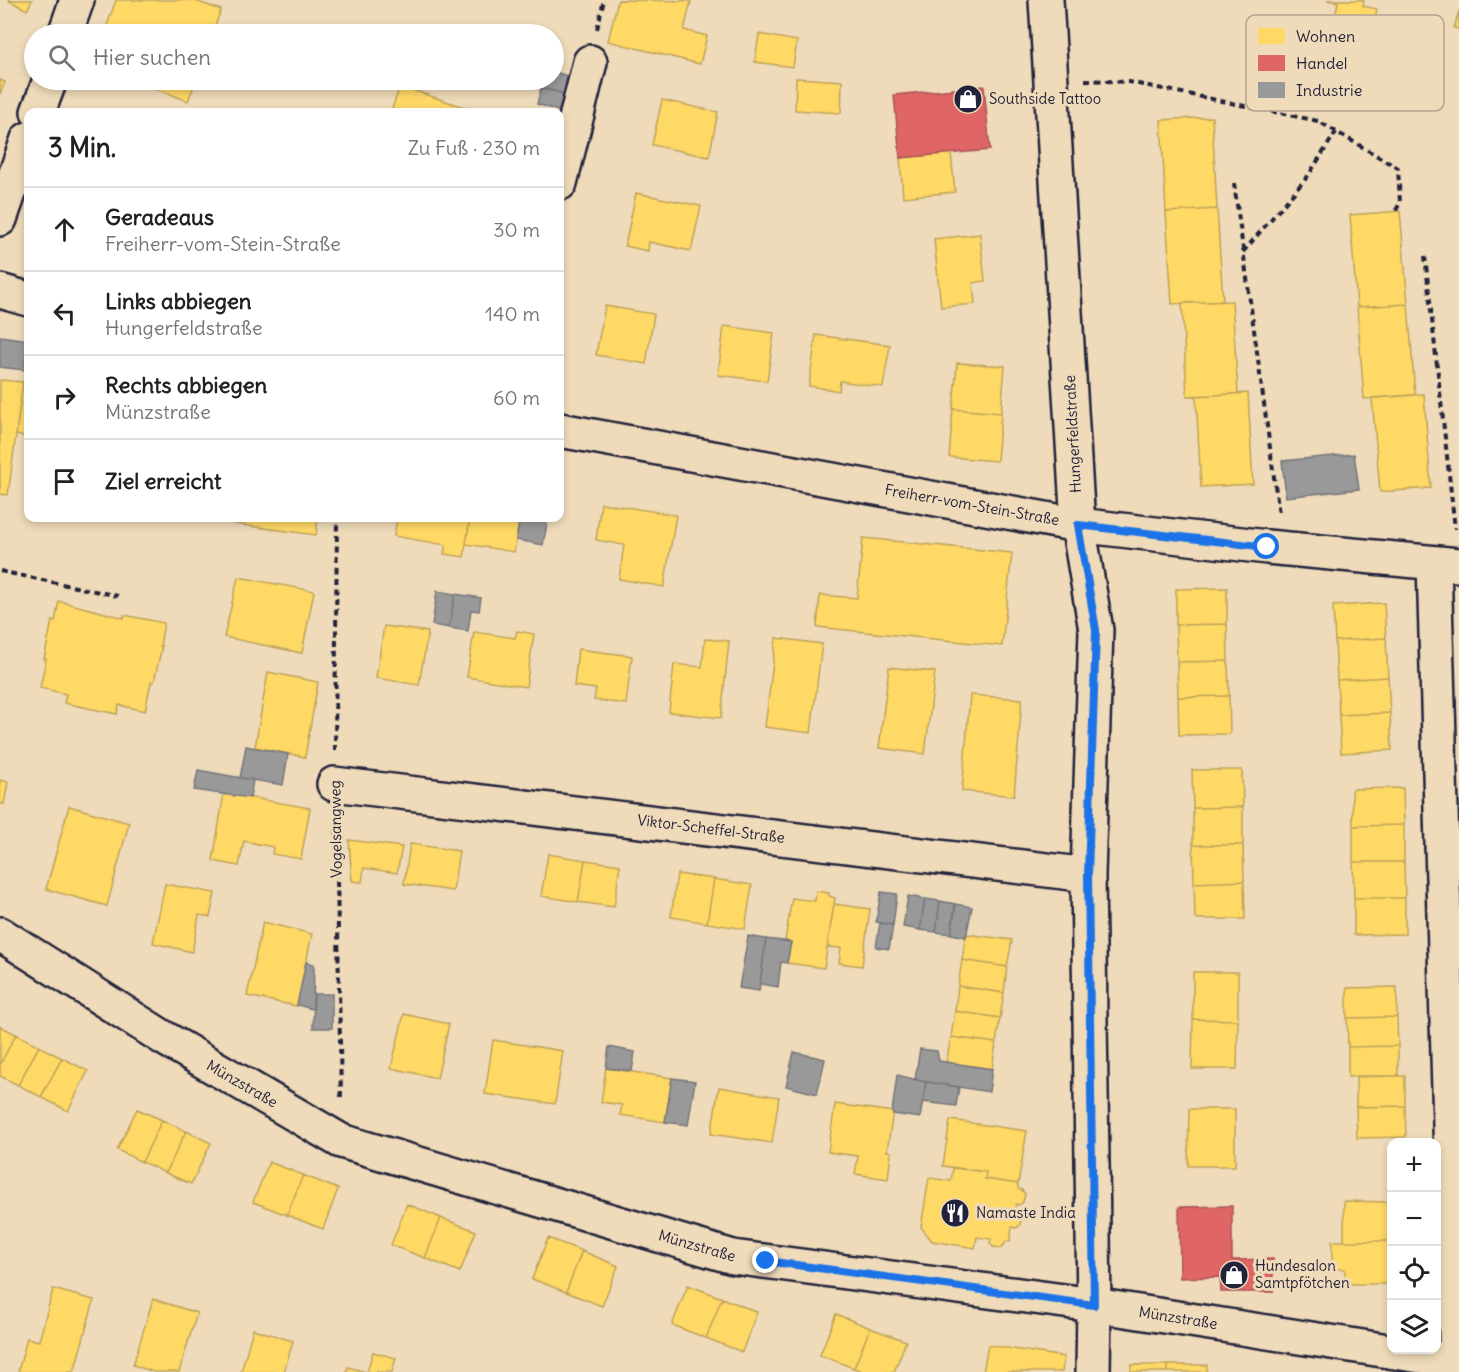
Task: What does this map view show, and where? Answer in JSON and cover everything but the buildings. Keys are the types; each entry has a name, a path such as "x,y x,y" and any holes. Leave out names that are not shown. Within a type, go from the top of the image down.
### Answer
{"street":[{"path":"69,24 77,0"},
{"name":"Hungerfeldstraße","path":"1046,0 1078,525 1096,630 1088,875 1093,1372"},
{"path":"564,167 590,62"},
{"path":"40,108 46,90"},
{"path":"0,219 24,150"},
{"path":"0,291 24,298"},
{"name":"Freiherr-vom-Stein-Straße","path":"564,431 1078,525 1267,547 1447,564"},
{"path":"1447,564 1457,1365"},
{"name":"Viktor-Scheffel-Straße","path":"334,784 1088,875"},
{"name":"Münzstraße","path":"0,934 164,1038 341,1141 733,1257 1094,1305 1457,1365"}],"path":[{"path":"1051,78 1129,82 1246,106"},
{"path":"1270,111 1318,121 1398,168 1400,203 1395,212"},
{"path":"1243,252 1308,176 1336,132"},
{"path":"1234,183 1280,522 1267,547"},
{"path":"1425,256 1456,531 1447,564"},
{"name":"Vogelsangweg","path":"337,522 334,784 341,1141"},
{"path":"0,571 118,596"}],"place":[{"name":"Southside Tattoo","path":"968,99"},
{"name":"Namaste India","path":"955,1213"},
{"name":"Hundesalon Samtpfötchen","path":"1234,1275"}],"route":[{"path":"766,1261 1094,1305 1088,875 1096,630 1078,525 1267,547"}]}
